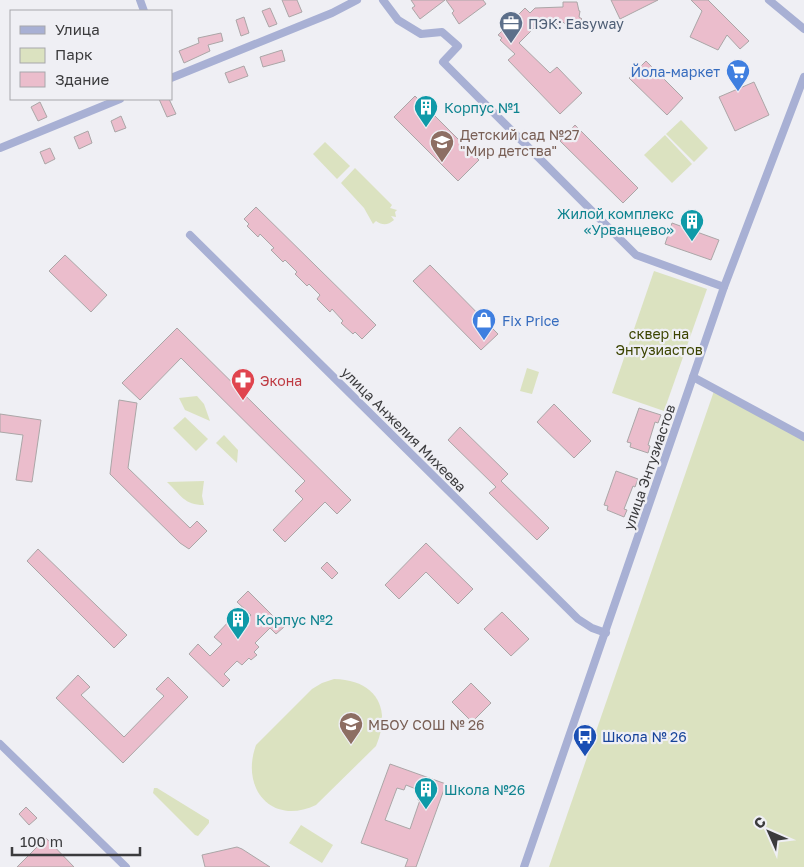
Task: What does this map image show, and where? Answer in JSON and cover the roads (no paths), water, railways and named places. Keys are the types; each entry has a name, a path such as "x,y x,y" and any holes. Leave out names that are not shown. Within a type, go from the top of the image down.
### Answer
{"street":[{"path":"172,78 332,13 357,0"},
{"path":"383,0 398,20 421,34 442,32 458,46 443,62 636,254 724,287"},
{"path":"769,0 804,29"},
{"name":"улица Энтузиастов","path":"524,867 724,287 804,77"},
{"path":"0,148 118,100"},
{"name":"улица Анжелия Михеева","path":"190,235 578,619 592,628 606,633"},
{"path":"693,377 804,437"},
{"path":"0,744 126,867"}],"place":[{"name":"ПЭК: Easyway","path":"511,44"},
{"name":"Йола-маркет","path":"738,92"},
{"name":"Корпус №1","path":"426,128"},
{"name":"Детский сад №27 \"Мир детства\"","path":"442,163"},
{"name":"Жилой комплекс «Урванцево»","path":"692,242"},
{"name":"Fix Price","path":"484,341"},
{"name":"Экона","path":"243,401"},
{"name":"Корпус №2","path":"238,640"},
{"name":"МБОУ СОШ № 26","path":"351,745"},
{"name":"Школа № 26","path":"585,757"},
{"name":"Школа №26","path":"426,810"}],"park label":[{"name":"сквер на Энтузиастов","path":"659,342"}]}
